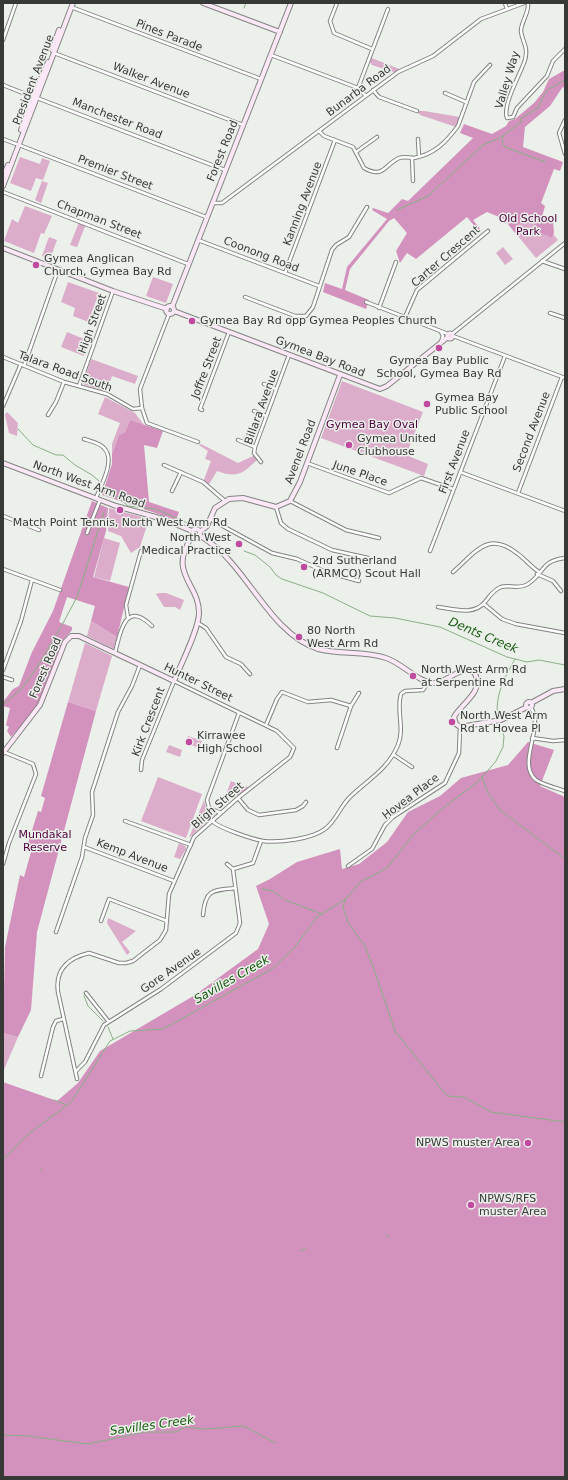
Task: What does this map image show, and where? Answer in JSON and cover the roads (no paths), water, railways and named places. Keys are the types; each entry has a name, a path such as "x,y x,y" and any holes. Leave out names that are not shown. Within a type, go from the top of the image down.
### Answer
{"street":[{"path":"3,40 16,3"},
{"path":"203,3 280,32"},
{"name":"Forest Road","path":"173,309 206,217 291,3"},
{"path":"337,3 330,21 334,33 372,49"},
{"path":"505,3 507,9"},
{"name":"Bunarba Road","path":"212,203 222,204 398,72 433,56 481,19 524,3"},
{"name":"Valley Way","path":"528,3 528,9 521,28 526,45 526,58 509,100 506,118 513,117 517,108 547,76 553,61 565,49"},
{"name":"President Avenue","path":"35,97 54,52 71,4"},
{"name":"President Avenue","path":"3,177 71,4"},
{"name":"Pines Parade","path":"71,4 261,79"},
{"path":"358,88 388,9"},
{"name":"Walker Avenue","path":"54,52 243,125"},
{"path":"271,55 358,88 366,96"},
{"path":"319,131 324,136 352,147 364,168 376,173 384,171 398,159 419,157 433,152 453,132 458,126 466,102 477,78 490,65"},
{"name":"Manchester Road","path":"3,85 225,170"},
{"path":"373,90 379,97 416,111"},
{"path":"445,93 466,102"},
{"path":"565,120 559,135 565,154"},
{"path":"356,152 376,137"},
{"name":"Premier Street","path":"3,139 206,217"},
{"path":"418,139 419,157"},
{"name":"Kanning Avenue","path":"285,273 336,140"},
{"name":"President Avenue","path":"3,186 17,144"},
{"path":"412,158 413,181"},
{"name":"Chapman Street","path":"3,192 188,264"},
{"path":"245,297 301,317 308,314 313,307 320,289 319,286 332,250 349,237 367,207"},
{"name":"Carter Crescent","path":"405,318 417,290 488,231"},
{"name":"Coonong Road","path":"198,240 319,286"},
{"name":"Gymea Bay Road","path":"173,309 340,375 373,387 383,388 565,243"},
{"path":"3,248 113,291 166,309 173,309 171,314 169,314 140,389 142,408 147,423 198,442"},
{"path":"542,261 565,270"},
{"path":"379,308 396,262"},
{"path":"3,406 22,365 58,270"},
{"name":"High Street","path":"79,386 113,291"},
{"path":"366,302 565,378"},
{"path":"166,309 169,314"},
{"path":"550,313 565,318"},
{"path":"458,329 457,335 460,339"},
{"path":"440,331 442,336 441,343"},
{"name":"Joffre Street","path":"200,410 229,332"},
{"name":"Billara Avenue","path":"261,462 254,453 255,447 290,355"},
{"name":"First Avenue","path":"430,551 505,356"},
{"name":"Talara Road South","path":"3,357 64,382 107,394 133,409 142,408"},
{"name":"Avenel Road","path":"276,507 290,501 300,482 340,375"},
{"name":"Second Avenue","path":"518,493 562,377"},
{"path":"48,416 56,402 64,382"},
{"path":"264,384 276,389"},
{"path":"254,411 266,416"},
{"path":"84,439 104,447 108,454 105,474 87,533"},
{"path":"238,440 255,447"},
{"name":"North West Arm Road","path":"3,463 98,499 163,519 192,533"},
{"name":"June Place","path":"307,463 389,493 424,478 453,489"},
{"path":"164,465 204,482 225,501"},
{"path":"172,491 181,472"},
{"path":"460,472 565,511"},
{"path":"199,533 207,526 215,508 225,501 243,498 276,507 281,523 288,529 332,550 368,558"},
{"path":"290,501 346,530 379,538"},
{"path":"3,516 39,530"},
{"path":"210,519 272,553 297,560 326,572 359,581"},
{"path":"174,681 198,623 198,603 183,569 184,554 192,533 199,533 229,559 264,606 290,632 303,642 326,650 372,654 386,658 429,682 441,682 464,670 469,670 475,674 477,685 470,697 454,717 456,724 460,727 501,720 530,706 553,691 565,689"},
{"path":"453,572 484,545 492,542 510,549 538,573 553,581 561,591"},
{"path":"128,618 126,604 141,551"},
{"path":"438,607 468,610 478,608 484,604 496,589 504,586 524,586 551,561 565,558"},
{"path":"3,569 60,590"},
{"path":"3,670 21,621 32,580"},
{"path":"484,604 502,619 516,624 565,634"},
{"path":"115,653 123,623 128,618 134,617 142,619 152,626"},
{"path":"198,623 206,628 226,657 241,664 250,674"},
{"name":"Forest Road","path":"3,752 40,705 65,640 71,636 79,636"},
{"name":"Hunter Street","path":"79,636 281,733 291,743 294,749 290,757"},
{"path":"56,932 82,857 85,838 93,816 92,792 118,712 132,686 140,665"},
{"path":"3,677 12,680"},
{"name":"Kirk Crescent","path":"141,770 142,760 174,681"},
{"path":"212,821 219,826 261,841 295,839 324,830 335,820 349,797 386,767 394,755 401,737 401,694 405,692 423,690 429,682"},
{"path":"266,726 277,699 282,692 308,702 330,700 351,706"},
{"path":"336,748 351,706 359,692"},
{"path":"530,706 535,717 529,763 532,775 539,781 565,791"},
{"path":"221,813 209,808 207,800 239,713"},
{"name":"Hovea Place","path":"348,866 372,849 385,825 393,817 445,783 459,753 460,727"},
{"path":"532,738 553,741 565,740"},
{"path":"3,752 33,764 36,774 9,843 3,864"},
{"path":"394,755 412,767"},
{"name":"Bligh Street","path":"77,1079 57,986 58,974 62,968 76,958 89,953 119,963 130,962 163,936 166,930 168,898 190,844 196,834 238,798 290,757"},
{"path":"238,798 248,810 259,815 296,810 303,806 306,802"},
{"path":"125,821 190,844"},
{"path":"227,864 233,869 254,864 261,841"},
{"name":"Kemp Avenue","path":"84,846 174,881"},
{"name":"Gore Avenue","path":"76,1071 88,1056 102,1028 161,988 236,933 240,923 233,869"},
{"path":"203,915 205,900 209,894 218,890 235,888"},
{"path":"101,921 109,899 167,920"},
{"path":"86,994 109,1022"},
{"path":"41,1076 53,1027 56,1021 63,1019"}],"waterway":[{"path":"244,8 246,3"},
{"path":"397,210 428,196 483,145 503,136 521,122 520,119 538,108 544,95 549,89 565,80"},
{"path":"503,137 502,142 505,147 545,162"},
{"name":"Dents Creek","path":"18,429 33,445 56,455 63,455 99,481"},
{"name":"Dents Creek","path":"104,486 128,506 156,509 194,526"},
{"path":"62,625 77,597 104,512"},
{"name":"Dents Creek","path":"244,551 255,555 282,579 323,593 370,616 395,618 440,627 507,657 527,662 539,660 565,665"},
{"path":"3,705 22,688 36,669 61,627"},
{"name":"Savilles Creek","path":"498,718 497,710 501,687 515,659"},
{"name":"Savilles Creek","path":"54,1100 67,1105 72,1101 110,1041 130,1031 163,1029 272,969 295,947 317,917 347,898 360,882 387,868 413,835 443,808 479,781 496,761 503,747 504,736 498,721"},
{"path":"482,777 488,793 500,810 565,859"},
{"path":"262,889 273,891 283,899"},
{"path":"345,899 343,908 349,924 365,946 395,1031 447,1096 464,1097 491,1112 565,1122"},
{"path":"285,900 322,914"},
{"path":"84,996 88,1006 103,1021"},
{"path":"108,1027 113,1039"},
{"name":"Savilles Creek","path":"3,1160 27,1135 66,1106"},
{"path":"386,1234 389,1238"},
{"path":"300,1251 306,1248"},
{"name":"Savilles Creek","path":"3,1435 27,1436 88,1444 144,1432 176,1432 185,1427 205,1429 244,1426 275,1443"}],"place":[{"name":"Gymea Anglican Church, Gymea Bay Rd","path":"36,265"},
{"name":"Gymea Bay Rd opp Gymea Peoples Church","path":"192,321"},
{"name":"Gymea Bay Public School, Gymea Bay Rd","path":"439,348"},
{"name":"Gymea Bay Public School","path":"427,404"},
{"name":"Gymea United Clubhouse","path":"349,445"},
{"name":"Match Point Tennis, North West Arm Rd","path":"120,510"},
{"name":"North West Medical Practice","path":"239,544"},
{"name":"2nd Sutherland (ARMCO) Scout Hall","path":"304,567"},
{"name":"80 North West Arm Rd","path":"299,637"},
{"name":"North West Arm Rd at Serpentine Rd","path":"413,676"},
{"name":"North West Arm Rd at Hovea Pl","path":"452,722"},
{"name":"Kirrawee High School","path":"189,742"},
{"name":"NPWS muster Area","path":"528,1143"},
{"name":"NPWS/RFS muster Area","path":"471,1205"}],"park label":[{"name":"Old School Park","path":"528,225"},
{"name":"Gymea Bay Oval","path":"372,425"},
{"name":"Mundakal Reserve","path":"45,841"}]}
